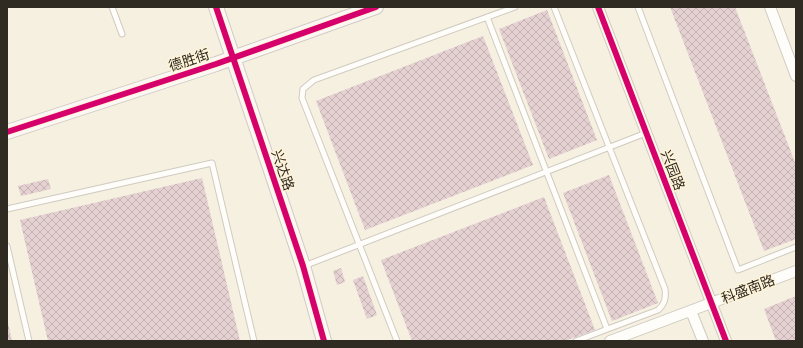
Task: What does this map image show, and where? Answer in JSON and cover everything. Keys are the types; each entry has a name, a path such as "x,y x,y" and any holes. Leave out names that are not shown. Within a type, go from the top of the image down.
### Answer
{"street":[{"name":"兴达路","path":"216,7 303,266 324,341"},
{"name":"德胜街","path":"7,132 233,58 376,7"},
{"name":"兴园路","path":"598,7 726,341"},
{"path":"770,7 796,76"},
{"name":"科盛南路","path":"610,341 796,271"},
{"path":"692,311 703,341"}],"lane":[{"path":"112,7 122,34"},
{"path":"397,341 302,98 303,90 314,80 515,7"},
{"path":"554,7 665,289 666,296 664,304 658,310 576,341"},
{"path":"638,7 738,270 796,247"},
{"path":"487,17 607,329"},
{"path":"303,266 646,133"},
{"path":"7,209 212,163 254,341"},
{"path":"7,246 29,341"}],"building":[{"path":"670,7 735,7 796,165 796,239 764,251"},
{"path":"547,10 597,140 549,159 499,29"},
{"path":"483,36 533,165 365,230 316,101"},
{"path":"609,175 658,303 612,321 563,193"},
{"path":"202,178 240,341 48,341 20,220"},
{"path":"48,179 51,189 21,196 18,186"},
{"path":"544,197 595,330 565,341 412,341 381,260"},
{"path":"341,268 345,282 337,285 333,271"},
{"path":"363,276 377,315 367,319 353,280"},
{"path":"796,296 796,341 776,341 764,309"},
{"path":"8,323 12,341 7,341"}],"cycle path":[{"path":"216,7 303,266 324,341"},
{"path":"7,132 216,64 376,7"},
{"path":"598,7 726,341"}]}
